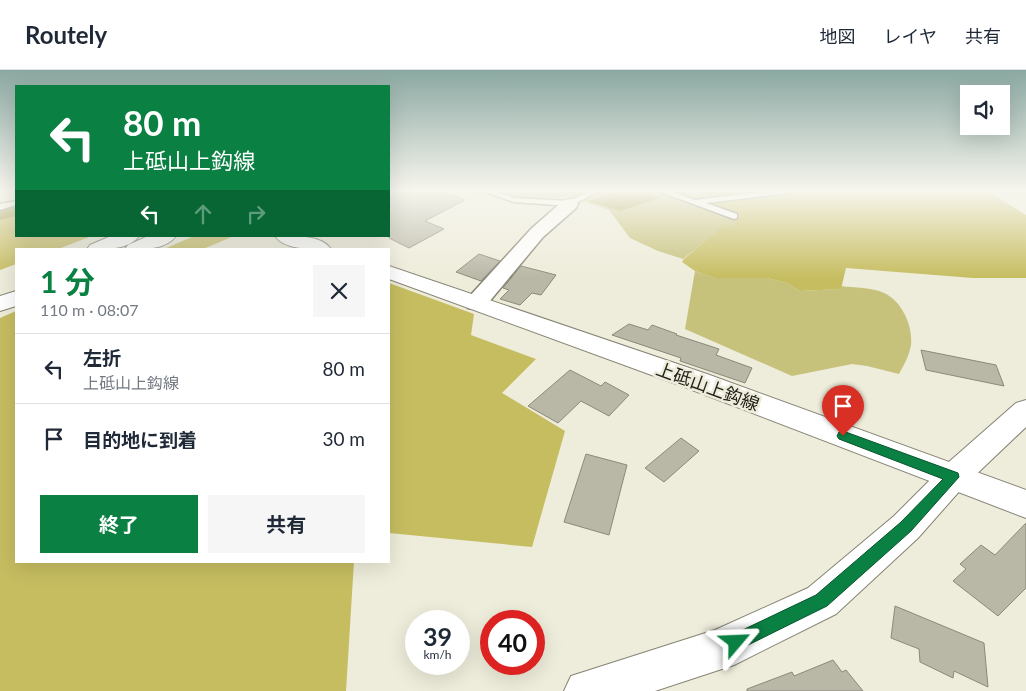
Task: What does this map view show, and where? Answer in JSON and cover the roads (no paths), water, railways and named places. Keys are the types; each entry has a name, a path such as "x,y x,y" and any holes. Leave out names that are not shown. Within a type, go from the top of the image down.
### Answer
{"main road":[{"path":"99,248 127,237"},
{"path":"137,248 164,237"},
{"path":"288,237 318,248"},
{"name":"上砥山上鈎線","path":"390,272 697,381 1026,504"},
{"path":"0,285 15,279"},
{"path":"0,303 15,297"},
{"path":"586,691 719,650 822,601 906,527 953,477 1026,410"}],"street":[{"path":"476,303 537,233 552,220"}]}
